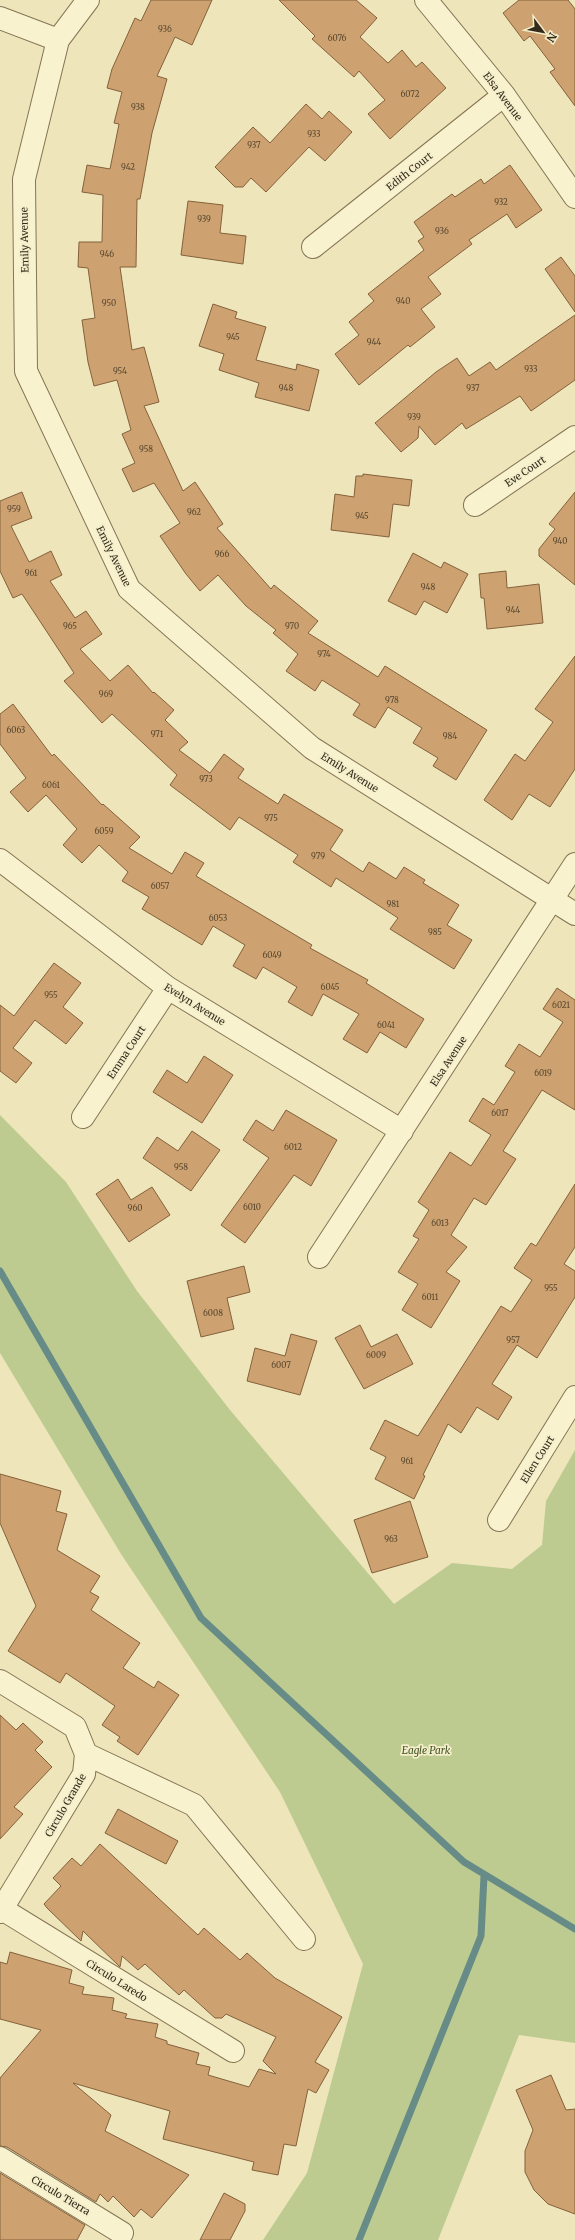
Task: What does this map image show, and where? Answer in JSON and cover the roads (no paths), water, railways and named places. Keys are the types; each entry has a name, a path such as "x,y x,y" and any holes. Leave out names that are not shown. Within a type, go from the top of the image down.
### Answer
{"street":[{"name":"Emily Avenue","path":"88,0 58,40 24,180 26,371 129,589 312,748 575,914"},
{"name":"Elsa Avenue","path":"426,0 504,96 575,197"},
{"path":"0,18 58,40"},
{"name":"Edith Court","path":"313,247 504,96"},
{"name":"Eve Court","path":"475,505 575,437"},
{"name":"Evelyn Avenue","path":"0,860 168,988 402,1131"},
{"name":"Elsa Avenue","path":"319,1257 575,864"},
{"name":"Emma Court","path":"83,1117 168,988"},
{"name":"Ellen Court","path":"498,1520 575,1397"},
{"name":"Circulo Grande","path":"0,1681 75,1727 86,1754 84,1774 1,1910"},
{"path":"86,1754 194,1805 304,1940"},
{"name":"Circulo Laredo","path":"1,1910 233,2051"},
{"name":"Circulo Tierra","path":"0,2158 122,2233"}],"waterway":[{"path":"0,1271 201,1618 464,1862 575,1929"},
{"path":"359,2240 481,1936 484,1876"}],"park label":[{"name":"Eagle Park","path":"426,1750"}]}
